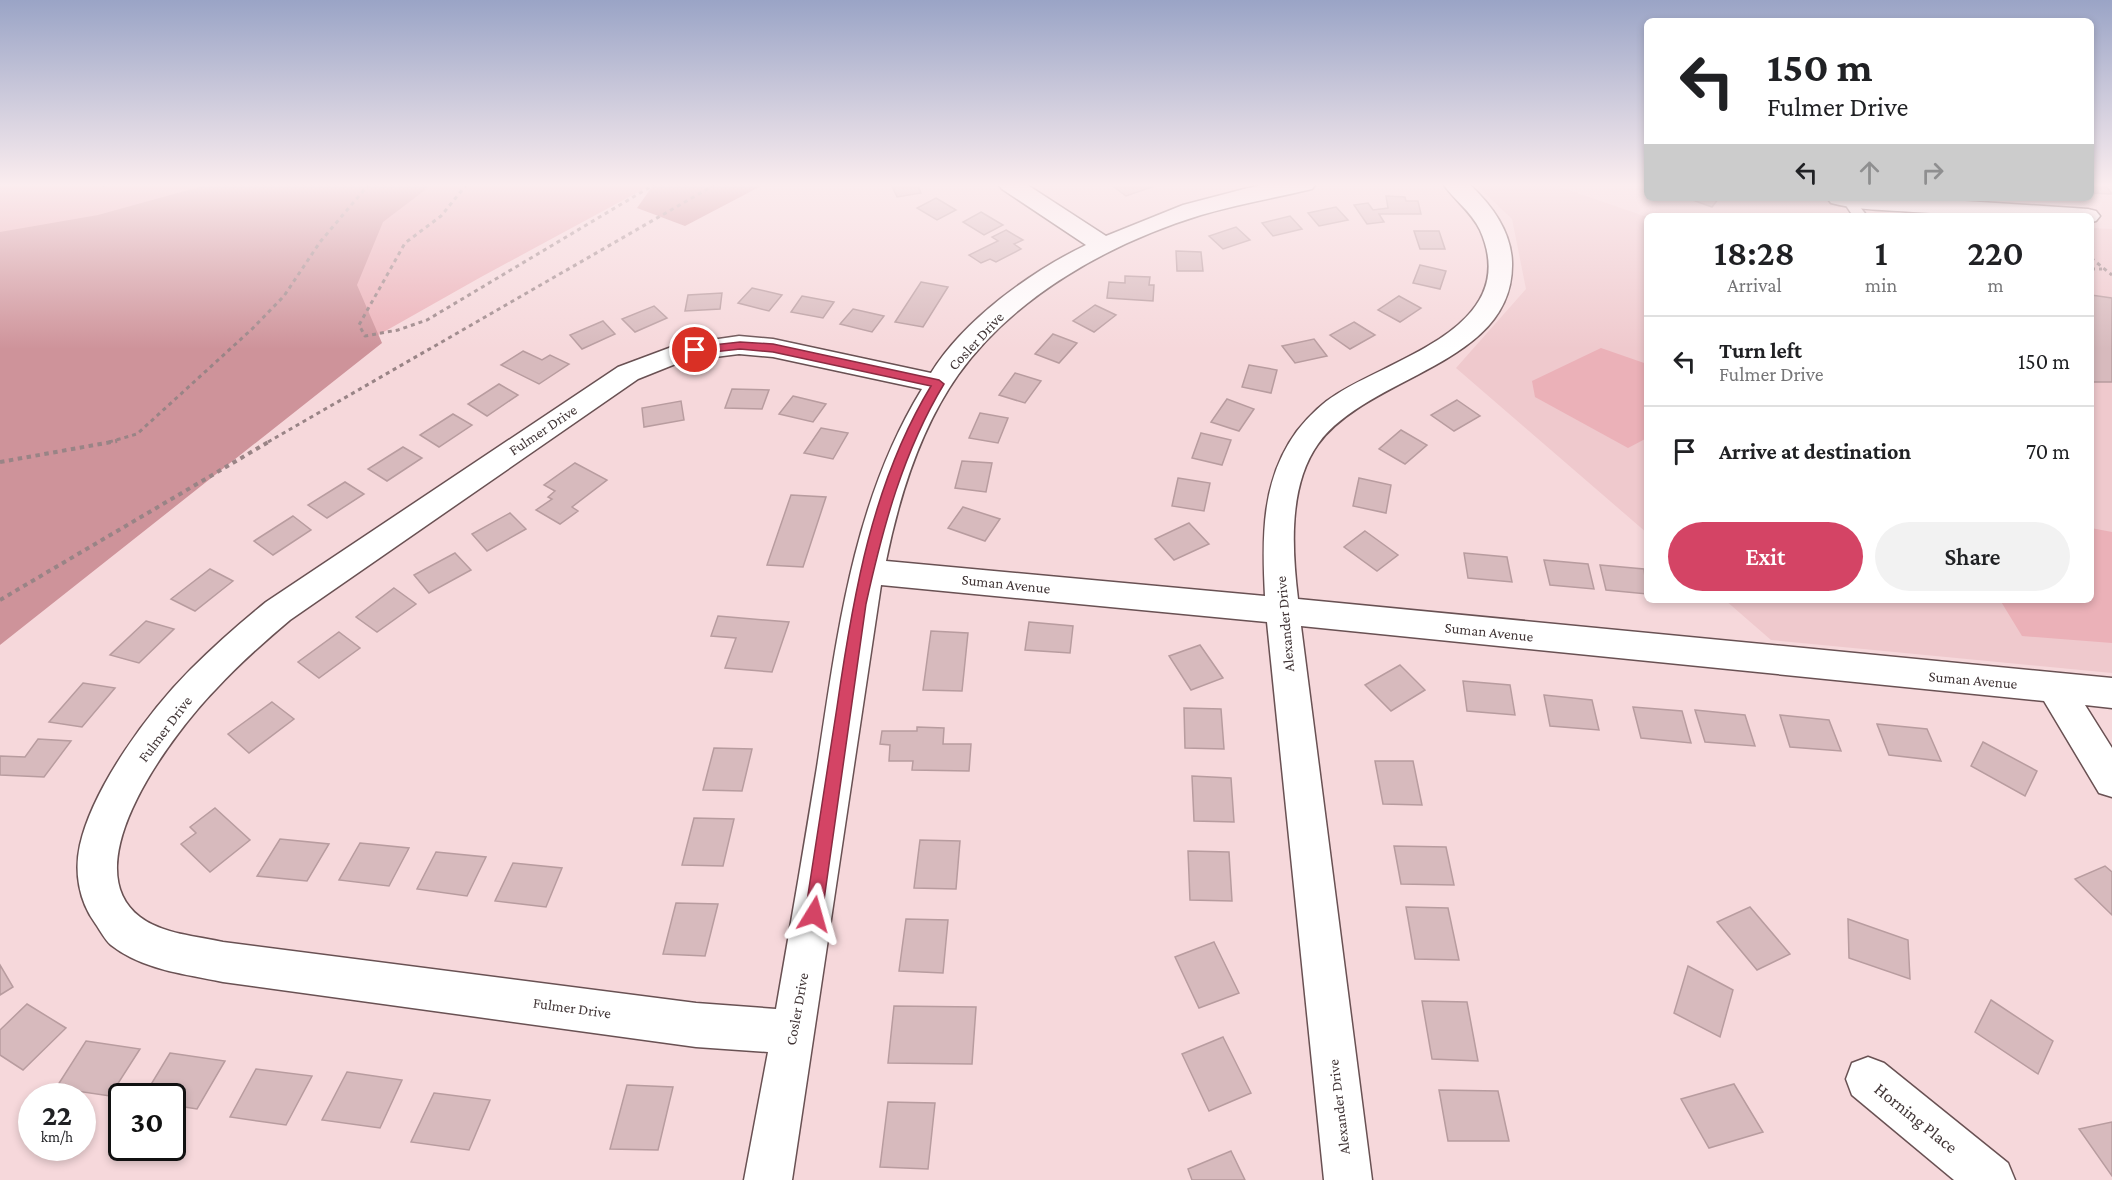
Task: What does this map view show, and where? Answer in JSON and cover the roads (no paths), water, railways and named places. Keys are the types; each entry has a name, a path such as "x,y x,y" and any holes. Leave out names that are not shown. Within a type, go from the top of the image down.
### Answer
{"street":[{"path":"1094,239 1103,245"},
{"name":"Cosler Drive","path":"768,1180 814,914 859,604 882,512 904,451 919,417 939,384 984,330 1020,298 1051,275 1116,239"},
{"name":"Alexander Drive","path":"1348,1180 1282,611 1279,541 1282,489 1293,461 1307,438 1326,418 1348,401 1461,338 1483,318 1500,282 1501,263 1495,239"},
{"name":"Fulmer Drive","path":"793,1032 696,1024 223,962 148,945 124,930 103,901 97,874 99,846 106,821 125,783 169,720 202,680 239,644 304,592 628,373 677,354 713,347 740,345 773,348 939,384"},
{"name":"Suman Avenue","path":"866,572 2112,693"},
{"path":"2055,688 2112,781"},
{"name":"Horning Place","path":"1868,1079 1991,1180"}]}
